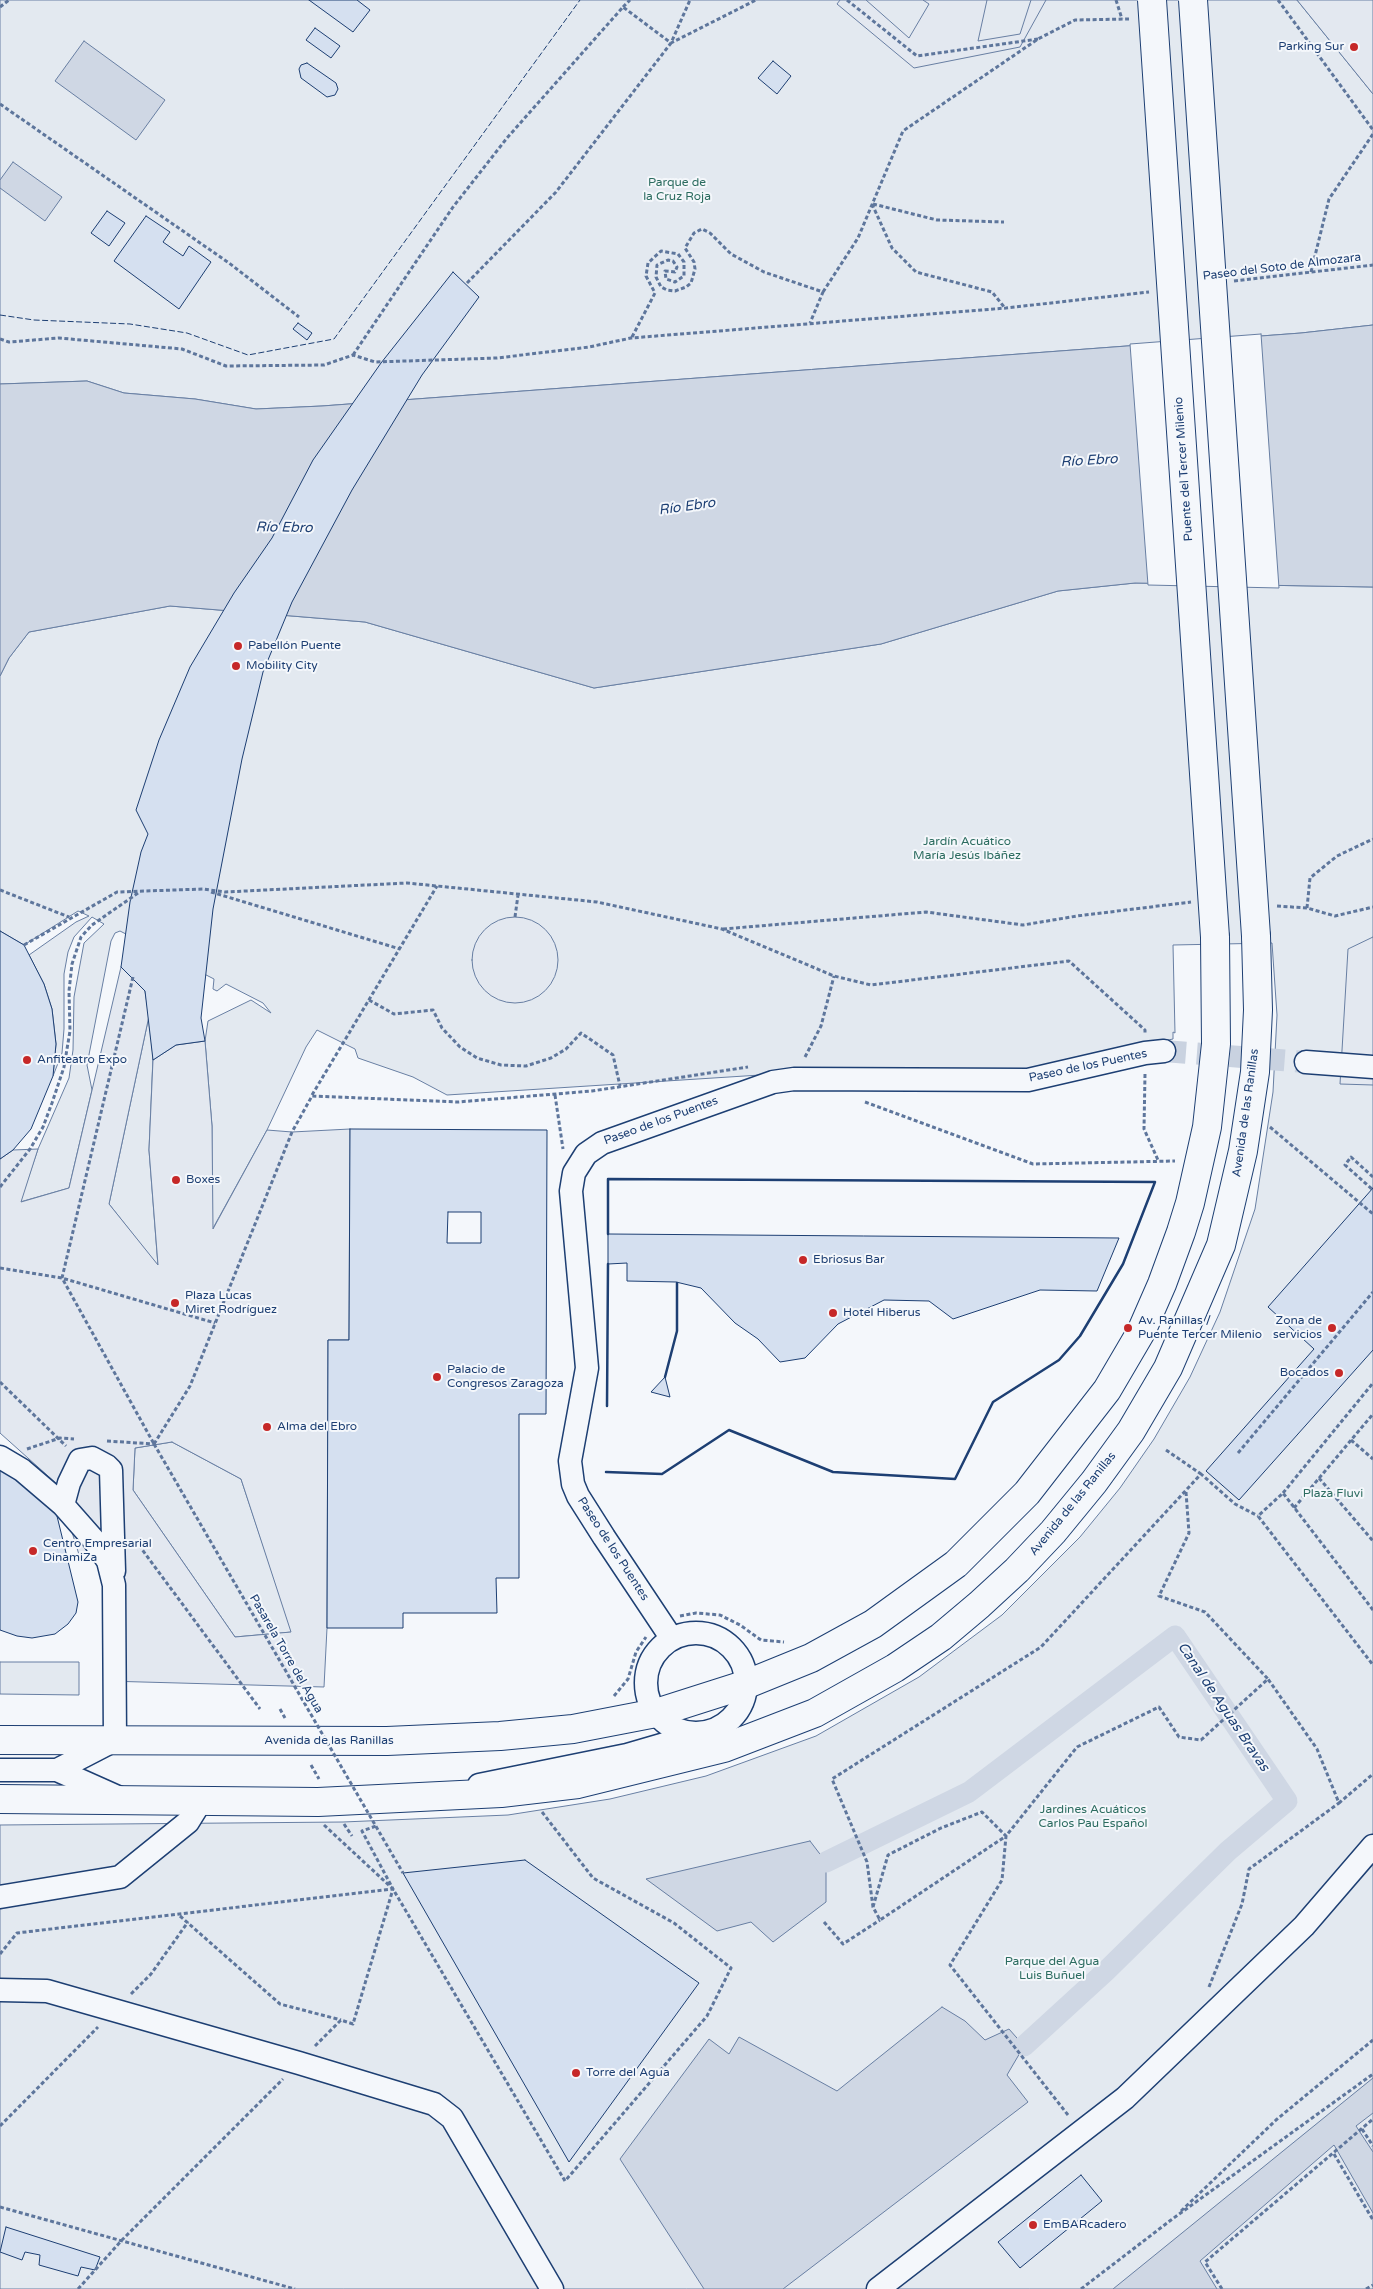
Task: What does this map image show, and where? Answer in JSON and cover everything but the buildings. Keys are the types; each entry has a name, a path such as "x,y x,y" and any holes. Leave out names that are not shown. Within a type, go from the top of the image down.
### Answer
{"main road":[{"name":"Avenida de las Ranillas","path":"0,1740 115,1740 296,1724 387,1741 500,1736 573,1729 688,1731 815,1713 895,1668 941,1637 1017,1570 1053,1532 1094,1482 1131,1431 1168,1368 1193,1315 1221,1245 1244,1151 1254,1072 1258,1010 1256,936 1193,0"},
{"name":"Puente del Tercer Milenio","path":"1144,10 1216,937"},
{"name":"Avenida de las Ranillas","path":"0,1799 201,1801 327,1812 442,1796 501,1793 578,1784 688,1731 747,1684 811,1658 873,1624 956,1564 1027,1493 1060,1453 1121,1368 1162,1284 1181,1232 1199,1166 1212,1090 1216,1044 1216,937"}],"street":[{"name":"Paseo de los Puentes","path":"667,1631 604,1537 578,1496 573,1484 570,1461 586,1368 571,1191 574,1173 586,1154 602,1143 774,1082 794,1079 1028,1080 1155,1052"},
{"path":"1306,1062 1373,1067"},
{"path":"0,1457 22,1470 63,1504 93,1539 108,1561 114,1585"},
{"path":"58,1770 115,1740 114,1512 111,1470 92,1458 83,1458 77,1463 63,1504"},
{"name":"Avenida de las Ranillas","path":"442,1796 477,1785 627,1755 688,1731 726,1723 743,1704 747,1684 742,1662 737,1653 717,1637 667,1631 661,1647 652,1658 647,1672 647,1693 688,1731"},
{"path":"0,1770 58,1770 126,1800"},
{"path":"0,1897 120,1877 188,1822 201,1801"},
{"path":"878,2289 1125,2098 1304,1926 1373,1846"},
{"path":"0,1990 47,1991 299,2063 434,2104 452,2118 552,2289"}],"path":[{"path":"0,7 9,0"},
{"path":"353,355 453,207 501,146 630,0"},
{"path":"467,283 556,192 671,43 690,0"},
{"path":"671,43 756,0"},
{"path":"847,0 917,56 1038,39"},
{"path":"1116,0 1122,19"},
{"path":"1278,0 1373,130"},
{"path":"623,7 671,43"},
{"path":"810,323 823,292 858,238 903,131 1038,39 1075,20 1122,19 1144,10"},
{"path":"0,104 229,263 300,317"},
{"path":"1311,272 1329,199 1373,134"},
{"path":"872,204 937,220 1004,222"},
{"path":"872,204 892,248 916,272 992,292 1006,308"},
{"path":"632,338 655,293 646,276 648,263 661,252 678,254 684,262 684,276 675,282 666,279 666,272 675,272 677,267 673,261 668,260 657,265 656,277 661,287 668,290 675,291 686,287 691,282 695,269 694,262 685,248 694,233 702,228 710,233 731,254 764,272 823,292"},
{"name":"Paseo del Soto de Almozara","path":"1232,282 1373,265"},
{"path":"0,340 10,342 59,338 182,349 226,366 324,365 353,355 375,362 497,358 589,347 632,338 1006,308 1154,291"},
{"path":"1307,908 1310,878 1337,856 1373,839"},
{"path":"24,945 70,917 117,892 203,889 225,892 407,883 596,902 722,929 834,976 871,985 1068,961 1145,1030 1155,1052 1144,1129 1158,1160"},
{"path":"154,1444 190,1386 292,1132 437,886"},
{"path":"203,889 400,949"},
{"path":"0,890 70,917"},
{"path":"0,1187 43,1127 64,1067 70,1031 68,991 72,964 81,936 92,924 140,892"},
{"path":"516,917 518,895"},
{"path":"722,929 926,912 1022,925 1077,916"},
{"path":"804,1059 821,1026 834,976"},
{"path":"62,1278 133,977"},
{"path":"369,1000 394,1014 433,1010 442,1028 460,1047 477,1058 501,1065 526,1066 551,1058 566,1049 581,1033 612,1055 620,1086"},
{"path":"312,1096 458,1102 572,1093 758,1066"},
{"path":"862,1101 1033,1164 1178,1161"},
{"path":"1269,1127 1373,1214"},
{"path":"1373,1177 1351,1157 1345,1165 1373,1190"},
{"path":"0,1268 62,1278 215,1323"},
{"name":"Pasarela Torre del Agua","path":"62,1278 154,1444 402,1873"},
{"path":"1238,1453 1373,1292"},
{"path":"0,1382 60,1438 77,1463"},
{"path":"1258,1516 1283,1493 1373,1384"},
{"path":"1368,1390 1373,1393"},
{"path":"1294,1508 1373,1414"},
{"path":"1351,1440 1373,1459"},
{"path":"1166,1450 1201,1474 1235,1504 1258,1516 1373,1665"},
{"path":"880,1920 873,1907 867,1862 832,1779 1042,1648 1201,1474"},
{"path":"1320,1478 1373,1541"},
{"path":"1186,1491 1189,1533 1159,1596 1205,1612 1268,1679 1317,1749 1339,1803"},
{"path":"1283,1493 1373,1610"},
{"path":"114,1512 260,1709"},
{"path":"611,1698 618,1693 628,1679 630,1665 640,1644 667,1631 683,1614 712,1614 732,1620 761,1640 787,1641"},
{"path":"824,1922 843,1944 1006,1836 1078,1747 1159,1707 1179,1737 1201,1740 1268,1679"},
{"path":"280,1709 296,1724 327,1812 393,1889"},
{"path":"275,1718 296,1724 319,1718"},
{"path":"1206,1993 1242,1904 1249,1869 1339,1803 1373,1774"},
{"path":"376,1826 362,1831 393,1889 565,2181 707,2016 731,1968 674,1923 593,1878 541,1810"},
{"path":"327,1812 352,1836"},
{"path":"873,1907 888,1855 941,1828 982,1812 1006,1836"},
{"path":"1006,1836 1002,1880 950,1965 989,2018 1082,2132"},
{"path":"0,1954 17,1933 180,1916 393,1889"},
{"path":"180,1916 280,2004 354,2024 393,1889"},
{"path":"0,2126 151,1974 188,1922"},
{"path":"78,2289 122,2240 341,2020"},
{"path":"1172,2220 1276,2120 1373,2040"},
{"path":"1081,2289 1172,2220 1373,2074"},
{"path":"1222,2289 1204,2262 1334,2154 1373,2119"},
{"path":"1362,2129 1373,2146"},
{"path":"1334,2154 1373,2220"},
{"path":"0,2207 295,2289"},
{"path":"1366,2289 1373,2285"}],"green space":[{"name":"Parque de la Cruz Roja","path":"0,0 1297,0 1373,94 1373,325 1301,333 322,406 256,409 195,399 124,393 87,381 0,384"},
{"name":"Parque del Agua Luis Buñuel","path":"1135,583 1373,587 1373,2289 0,2289 0,1825 343,1822 508,1815 610,1799 706,1776 816,1736 919,1677 1002,1615 1080,1537 1120,1488 1154,1439 1190,1377 1220,1312 1255,1209 1273,1092 1277,1015 1272,943 1173,945 1175,1033 1173,1032 1173,1039 1032,1069 823,1071 447,1095 413,1077 358,1058 355,1049 317,1030 306,1047 267,1130 212,1230 212,1126 205,1041 208,1021 251,1000 271,1013 263,1003 226,984 217,991 213,989 214,979 120,931 115,933 111,941 87,1065 92,1090 69,1188 20,1202 38,1149 69,1078 73,1050 74,997 84,943 104,924 92,917 74,937 68,952 64,974 62,1053 53,1076 56,1044 52,1009 44,984 29,955 76,922 89,916 78,911 24,945 0,931 0,676 9,658 29,632 170,606 365,622 594,688 881,644 1058,591"},
{"path":"149,1016 153,1057 149,1150 158,1266 109,1204"},
{"path":"172,1442 241,1479 292,1632 235,1637 133,1490 135,1448"},
{"path":"0,1662 79,1662 79,1695 0,1694"}],"shaded area":[{"path":"840,0 866,0 909,38 929,4 923,0 987,0 978,41 1020,34 1031,0 1046,0 1020,47 914,68 837,4"},
{"name":"Parking Sur","path":"1297,0 1373,0 1373,94"},
{"path":"515,917 531,920 539,924 551,936 555,944 558,960 555,976 551,984 539,996 531,1000 515,1003 499,1000 491,996 479,984 475,976 472,960 475,944 479,936 491,924 499,920"},
{"path":"1373,937 1373,1085 1340,1084 1348,949"},
{"name":"Plaza Lucas Miret Rodríguez","path":"121,967 145,991 149,1016 109,1204 158,1265 149,1150 153,1060 176,1045 205,1041 212,1126 213,1229 267,1130 292,1132 350,1129 349,1340 328,1340 327,1628 324,1687 106,1681 107,1598 96,1560 81,1561 57,1484 0,1433 0,1159 13,1150 38,1149 21,1202 69,1188","holes":["172,1442 241,1479 291,1632 235,1637 133,1490 135,1448"]}],"water":[{"path":"84,41 165,100 136,140 55,81"},
{"path":"13,162 62,197 45,221 0,188 0,180"},
{"name":"Río Ebro","path":"1373,325 1373,587 1135,583 1058,591 881,644 594,688 365,622 170,606 29,632 9,658 0,676 0,384 87,381 124,393 195,399 256,409 322,406 1301,333"},
{"path":"810,1841 826,1862 826,1902 773,1942 751,1922 717,1931 646,1879"},
{"path":"942,2007 965,2021 985,2040 1009,2029 1024,2046 1007,2075 1028,2102 783,2289 704,2289 620,2159 709,2039 729,2054 739,2037 837,2091"},
{"path":"1373,2078 1373,2113 1356,2126 1373,2152 1373,2213 1334,2145 1200,2261 1217,2289 1113,2289"}],"pier":[{"path":"1261,334 1279,588 1148,585 1130,344"}],"waterway":[{"name":"Canal de Aguas Bravas","path":"826,1862 969,1792 1175,1636 1287,1801 1228,1851 1106,1971 1024,2046"}],"tunnel":[{"path":"1164,1051 1306,1062"}],"fence":[{"path":"0,315 34,320 130,324 187,333 248,355 334,339 580,0"}],"wall":[{"path":"606,1472 662,1474 729,1430 833,1472 955,1479 993,1402 1059,1360 1080,1336 1123,1264 1155,1182 608,1179 608,1234"},
{"path":"607,1406 608,1264"},
{"path":"665,1377 677,1331 677,1283"}],"place":[{"name":"Parking Sur","path":"1354,47"},
{"name":"Pabellón Puente","path":"238,646"},
{"name":"Mobility City","path":"236,666"},
{"name":"Anfiteatro Expo","path":"27,1060"},
{"name":"Boxes","path":"176,1180"},
{"name":"Ebriosus Bar","path":"803,1260"},
{"name":"Plaza Lucas Miret Rodríguez","path":"175,1303"},
{"name":"Hotel Hiberus","path":"833,1313"},
{"name":"Av. Ranillas / Puente Tercer Milenio","path":"1128,1328"},
{"name":"Zona de servicios","path":"1332,1328"},
{"name":"Bocados","path":"1339,1373"},
{"name":"Palacio de Congresos Zaragoza","path":"437,1377"},
{"name":"Alma del Ebro","path":"267,1427"},
{"name":"Centro Empresarial DinamiZa","path":"33,1551"},
{"name":"Torre del Agua","path":"576,2073"},
{"name":"EmBARcadero","path":"1033,2225"}],"park label":[{"name":"Jardín Acuático María Jesús Ibáñez","path":"967,849"},
{"name":"Plaza Fluvi","path":"1333,1494"},
{"name":"Jardines Acuáticos Carlos Pau Español","path":"1093,1817"}]}
